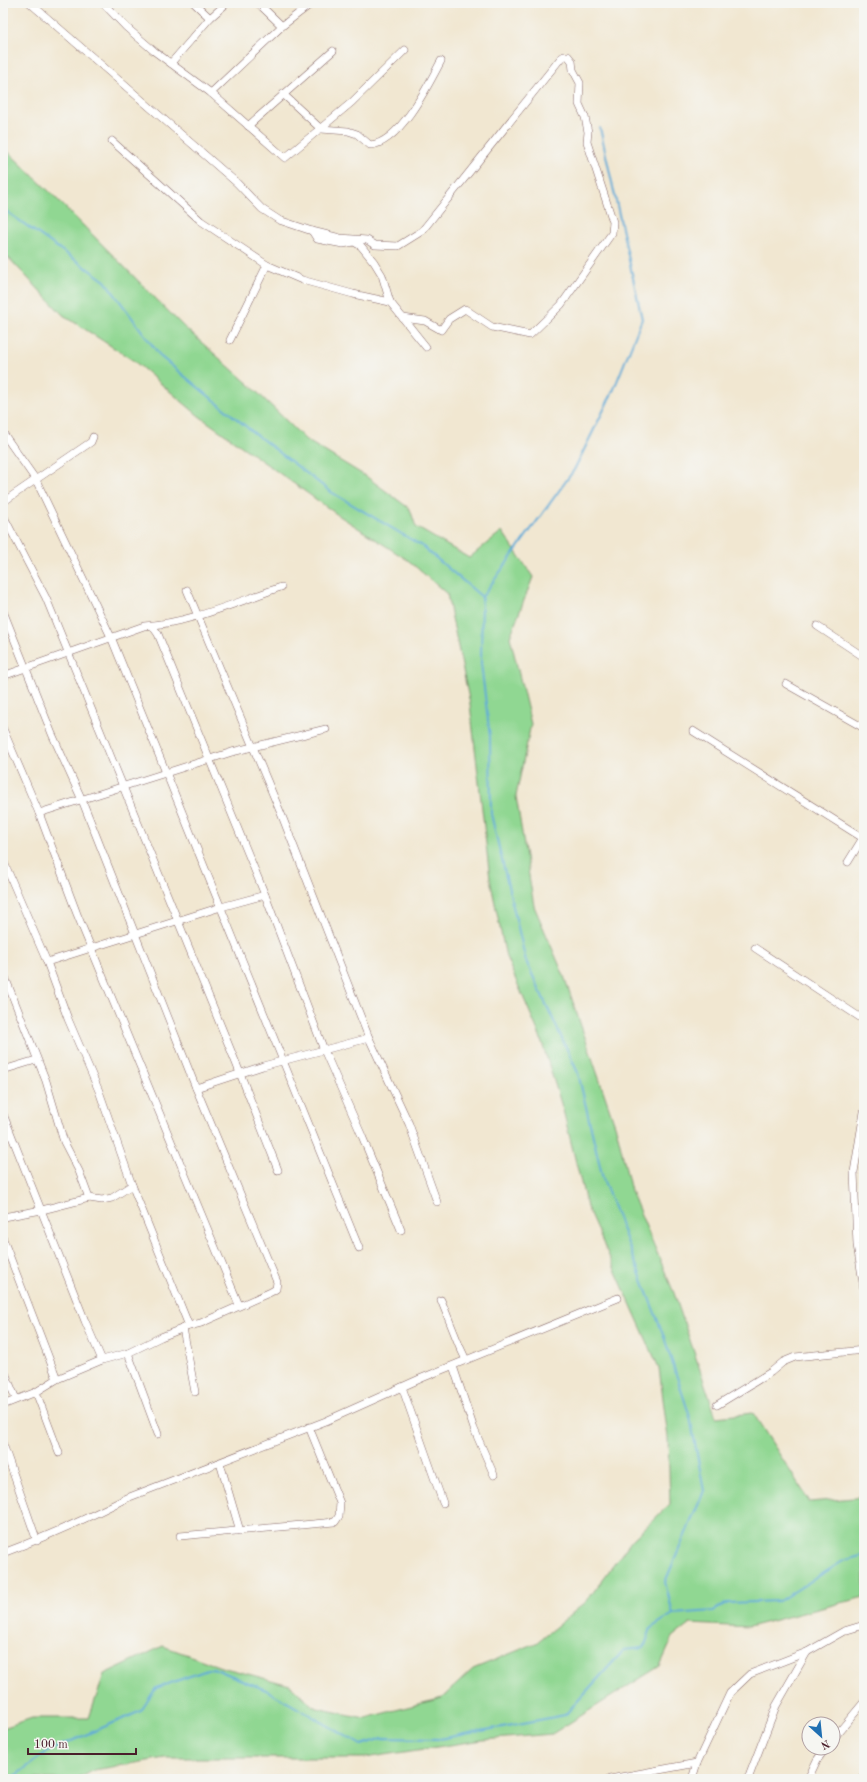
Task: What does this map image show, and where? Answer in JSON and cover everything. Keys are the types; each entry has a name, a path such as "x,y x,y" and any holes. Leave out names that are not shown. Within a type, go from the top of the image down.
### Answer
{"street":[{"path":"30,3 237,183 262,209 279,220 312,231 340,238 367,240 375,245 401,245 422,231 561,58 568,56 572,61 573,70 580,83 579,104 586,118 588,132 587,142 613,222 612,233 609,238 561,305 530,335 492,327 465,309 449,319 441,330 425,321 403,318"},
{"path":"103,3 126,26 171,63 211,93 285,158 352,102 405,50"},
{"path":"194,3 210,18"},
{"path":"171,63 210,18 227,3"},
{"path":"258,3 282,26"},
{"path":"211,93 282,26 312,3"},
{"path":"248,126 332,51"},
{"path":"283,94 321,129 357,134 370,145 383,142 415,106 441,61"},
{"path":"112,141 201,221 267,265 308,282 390,302"},
{"path":"312,231 317,239 343,244 354,242 361,246 380,271 390,302 426,347"},
{"path":"230,340 267,265"},
{"path":"3,433 36,480 111,637 359,1248"},
{"path":"3,502 90,442 93,436"},
{"path":"3,514 46,598 278,1170"},
{"path":"3,676 144,626 152,627 198,615 281,587"},
{"path":"187,590 253,746 369,1038 409,1124 437,1202"},
{"path":"3,611 52,734 82,800 134,936 277,1282 276,1289 271,1292 128,1353 102,1360 57,1379 36,1392 3,1405"},
{"path":"817,626 864,657"},
{"path":"152,627 158,634 265,895 324,1050 401,1230"},
{"path":"786,684 864,728"},
{"path":"3,729 39,813 91,947 239,1305"},
{"path":"39,813 123,787 165,772 253,746 326,729"},
{"path":"693,731 863,837 848,862"},
{"path":"3,860 47,962 68,1019 99,1091 132,1185 186,1327 195,1392"},
{"path":"47,962 91,947 134,936 221,907 240,904 265,895"},
{"path":"755,948 864,1020"},
{"path":"3,972 24,1022 36,1060 52,1100 64,1142 79,1171 89,1198"},
{"path":"196,1088 283,1061 369,1038"},
{"path":"3,1070 36,1060"},
{"path":"864,1112 854,1172 857,1245 864,1289"},
{"path":"3,1114 85,1321 102,1360"},
{"path":"3,1217 42,1210 89,1198 102,1200 112,1198 132,1185"},
{"path":"3,1239 57,1379"},
{"path":"3,1553 37,1541 96,1514 126,1498 220,1463 309,1427 466,1360 618,1298"},
{"path":"441,1300 466,1360"},
{"path":"717,1405 771,1372 782,1362 795,1357 864,1350"},
{"path":"128,1353 158,1434"},
{"path":"453,1366 474,1429 494,1475"},
{"path":"3,1368 16,1399"},
{"path":"402,1387 443,1503"},
{"path":"36,1392 58,1453"},
{"path":"180,1536 336,1522 339,1516 340,1503 309,1427"},
{"path":"3,1444 37,1541"},
{"path":"220,1463 240,1531"},
{"path":"692,1779 697,1763 730,1693 742,1680 750,1674 807,1652 844,1631 864,1626"},
{"path":"748,1779 776,1706 807,1652"},
{"path":"841,1729 864,1702"},
{"path":"808,1779 820,1756"},
{"path":"610,1779 697,1763"}],"green space":[{"path":"3,147 53,195 184,327 252,387 306,440 367,477 410,509 416,527 469,558 502,531 533,577 510,637 531,724 516,796 534,906 564,976 617,1131 631,1191 674,1293 716,1417 753,1413 810,1502 864,1497 864,1597 749,1627 690,1624 673,1637 660,1666 552,1734 483,1740 365,1758 165,1758 94,1770 78,1779 3,1779 3,1728 32,1718 89,1718 104,1674 163,1646 221,1667 290,1685 316,1708 365,1718 442,1698 473,1669 536,1643 586,1602 632,1540 670,1504 668,1438 659,1368 587,1207 563,1110 540,1036 506,957 490,879 470,704 447,594 409,561 338,515 199,416 134,361 63,315 3,252"}],"waterway":[{"path":"482,597 574,470 614,389 642,319 600,128"},
{"path":"3,209 105,281 161,357 254,433 331,492 422,546 482,597 481,663 490,737 491,814 526,961 578,1073 603,1179 663,1334 690,1417 704,1491 665,1582 673,1614"},
{"path":"11,1779 48,1751 141,1711 156,1688 213,1668 266,1690 362,1745 382,1738 439,1739 565,1715 624,1650 644,1648 651,1628 673,1614 713,1611 728,1603 779,1601 843,1561 864,1555"}]}
